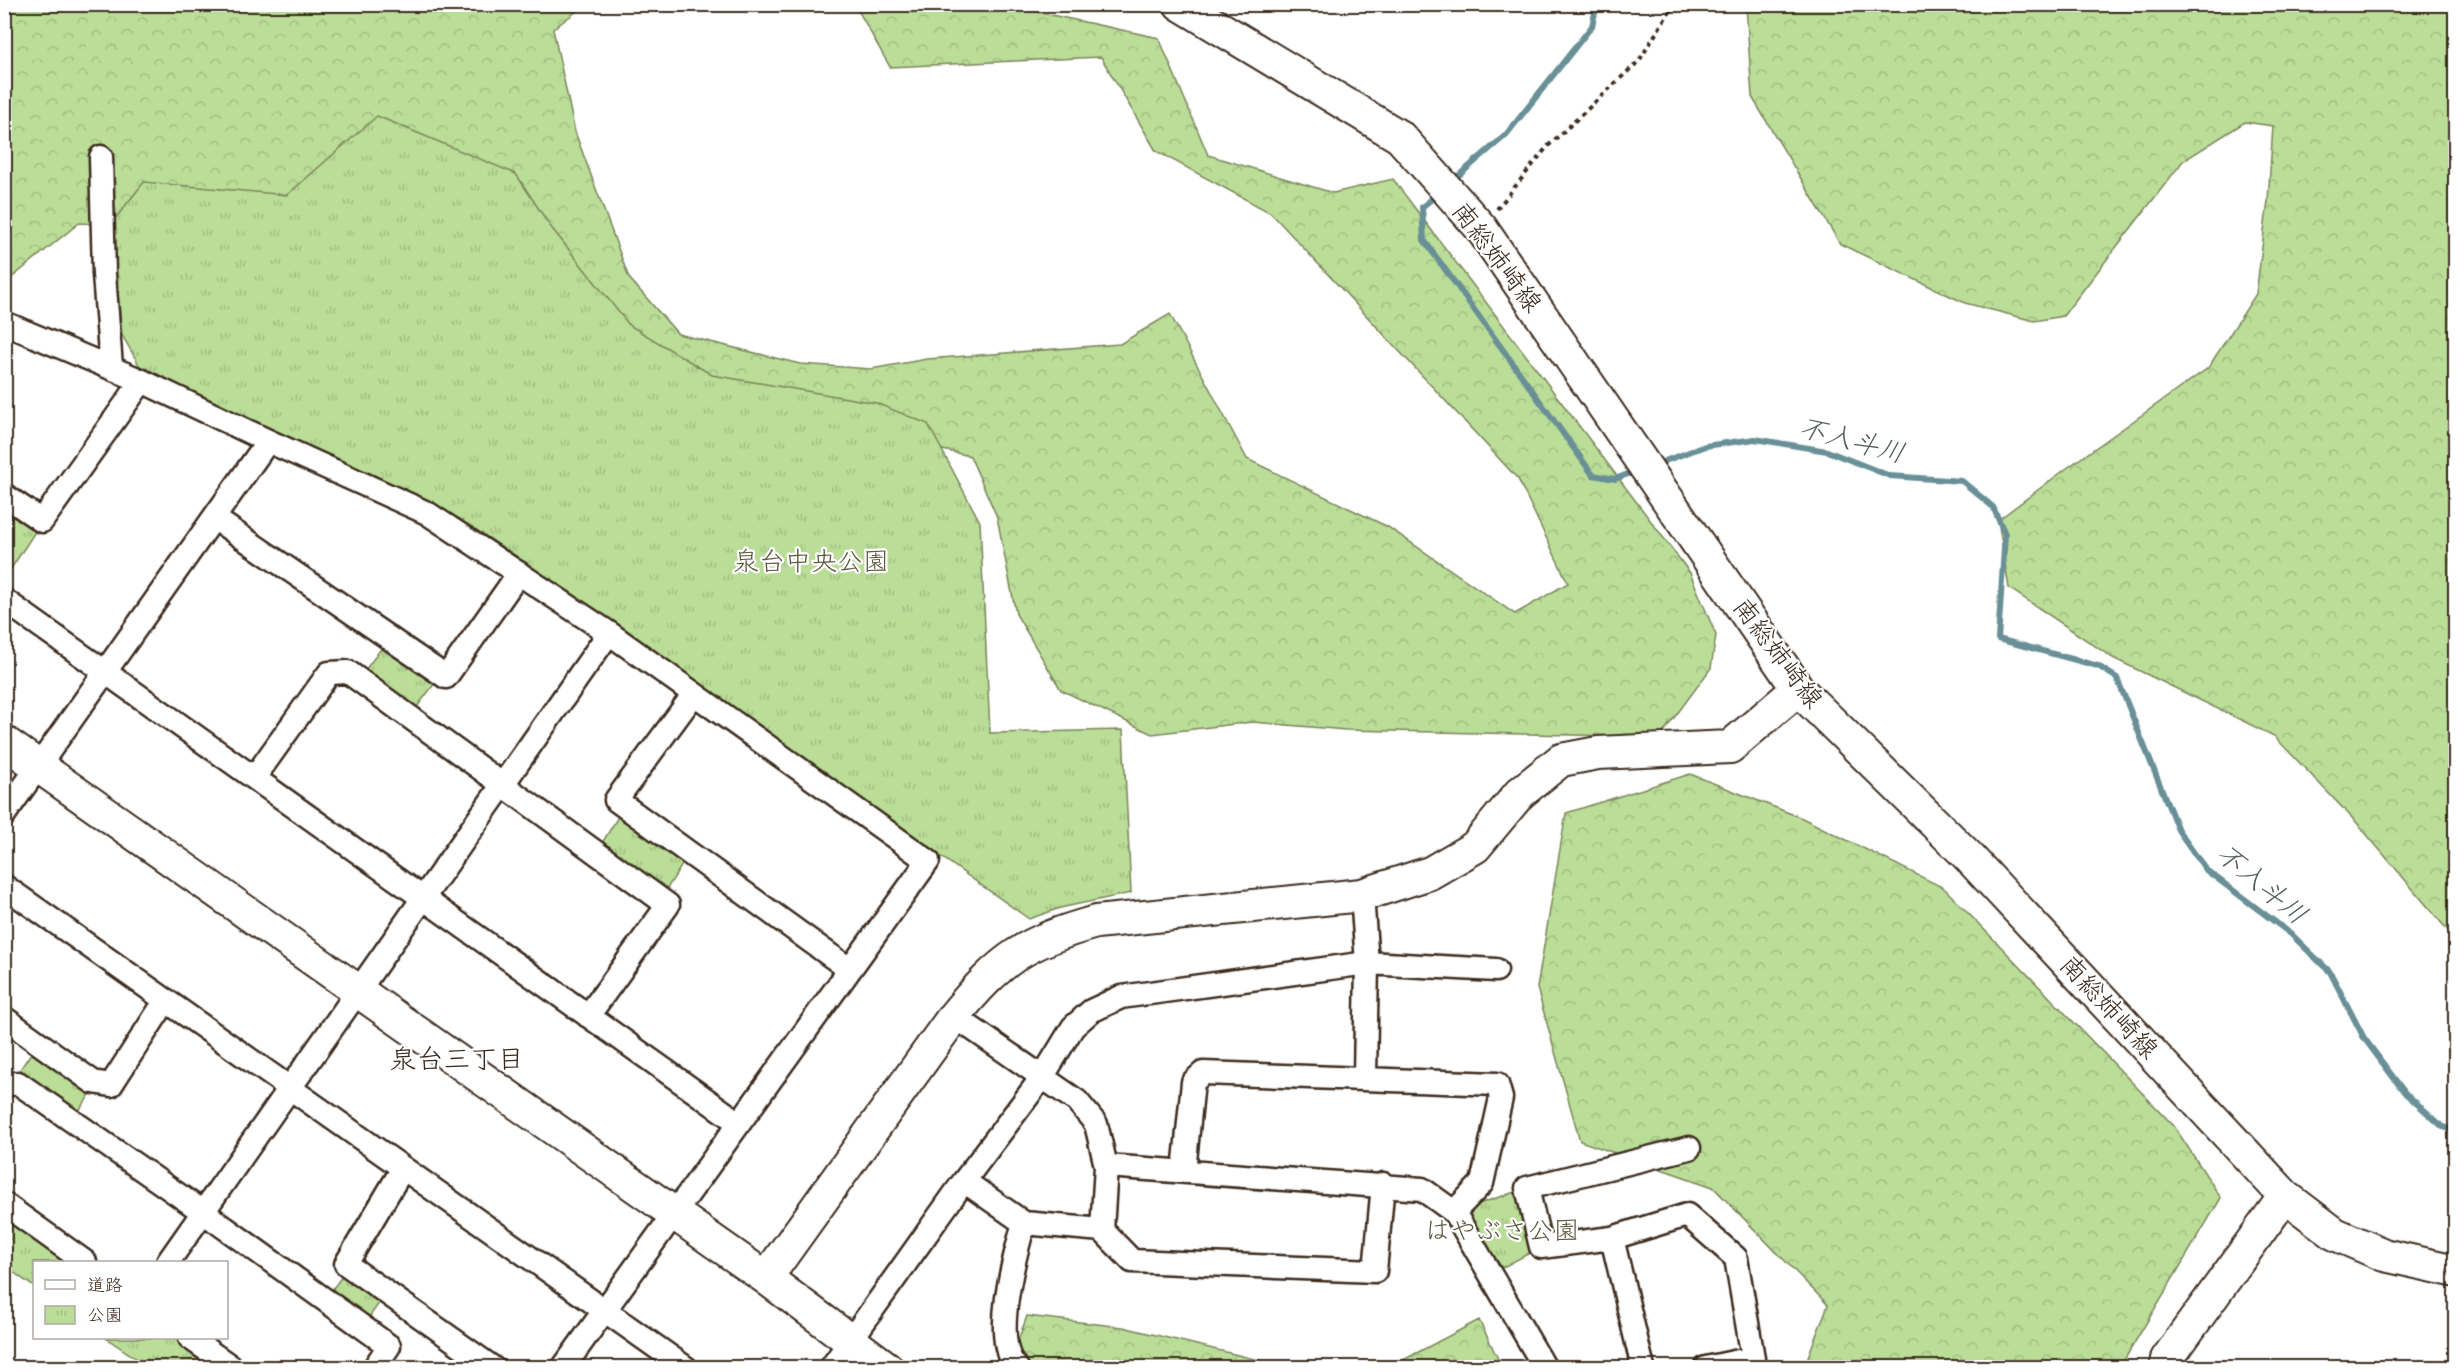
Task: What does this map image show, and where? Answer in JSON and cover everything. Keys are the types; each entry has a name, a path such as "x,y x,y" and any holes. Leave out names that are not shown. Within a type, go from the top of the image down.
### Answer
{"street":[{"name":"南総姉崎線","path":"1180,4 1400,137 1481,228 1798,689 1968,856 2285,1196 2335,1234 2384,1255 2456,1271"},
{"path":"101,157 104,274 111,367"},
{"path":"4,324 111,367 427,513 609,633 928,861 563,1368"},
{"path":"4,495 42,521 142,381"},
{"path":"4,815 268,441"},
{"path":"214,518 446,677 519,573"},
{"path":"4,600 739,1123"},
{"path":"169,1261 609,633"},
{"path":"254,777 329,673 348,672 668,906 588,1016"},
{"path":"766,1278 954,1016 986,977 1023,949 1055,933 1096,922 1362,895 1430,873 1475,847 1520,793 1561,760 1598,753 1730,747 1798,689"},
{"path":"694,693 616,800 849,969"},
{"path":"4,742 766,1278 849,1342 887,1368"},
{"path":"4,886 686,1368"},
{"path":"1362,895 1367,963 1365,1077"},
{"path":"831,1368 964,1181 1043,1076 1074,1027 1090,1011 1121,997 1367,963 1496,970"},
{"path":"4,1018 93,1082 111,1085 166,1000"},
{"path":"954,1016 1077,1101 1096,1124 1106,1166 1102,1230"},
{"path":"1184,1171 1193,1082 1203,1072 1497,1084 1501,1098 1482,1183 1454,1212"},
{"path":"4,1085 18,1083 389,1346 374,1368"},
{"path":"1689,1148 1527,1188 1541,1247 1612,1238 1687,1215 1736,1258 1753,1358 1706,1368"},
{"path":"1106,1166 1383,1184 1422,1189 1454,1212 1545,1368"},
{"path":"403,1168 346,1264 493,1368"},
{"path":"964,1181 1024,1223 1102,1230 1132,1261 1376,1271 1383,1184"},
{"path":"2166,1368 2167,1359 2285,1196"},
{"path":"4,1204 82,1261"},
{"path":"1017,1368 1008,1352 1006,1311 1009,1279 1024,1223"},
{"path":"1612,1238 1643,1368"},
{"path":"191,1339 233,1368"}],"path":[{"path":"1481,228 1548,146 1639,61 1674,4"}],"green space":[{"path":"5,5 585,5 553,29 575,132 629,278 678,334 800,364 871,369 927,359 1120,344 1170,314 1247,459 1388,527 1515,614 1568,583 1518,479 1271,213 1156,151 1101,57 890,67 855,5 1018,5 1028,10 1159,38 1208,155 1333,193 1393,179 1690,573 1716,635 1711,668 1660,737 1346,730 1252,722 1152,734 1061,690 1016,614 997,517 970,456 861,432 276,234 79,223 10,279 5,276"},
{"path":"1746,5 2455,5 2455,939 2357,823 2274,736 2113,658 2009,588 1998,520 2208,368 2256,294 2268,201 2273,126 2245,122 2183,161 2063,316 2034,321 1965,303 1840,244 1752,97"},
{"name":"泉台中央公園","path":"377,116 516,174 550,226 629,325 712,375 876,403 928,424 980,522 990,733 1123,730 1131,893 1060,908 1029,919 516,556 458,518 370,473 146,377 122,335 111,224 144,182 287,195"},
{"path":"4,497 42,521 5,578"},
{"path":"383,646 435,683 414,711 362,674"},
{"path":"1690,774 1802,818 1944,888 2174,1126 2221,1198 2120,1367 1804,1367 1828,1305 1713,1187 1580,1141 1537,988 1566,813"},
{"path":"619,815 684,862 666,890 602,843"},
{"path":"35,1047 94,1089 76,1115 17,1074"},
{"name":"はやぶさ公園","path":"1527,1188 1541,1247 1490,1274 1454,1212"},
{"path":"4,1213 74,1261 33,1261 33,1286 5,1266"},
{"path":"347,1269 385,1295 367,1320 329,1294"},
{"path":"1027,1316 1123,1327 1287,1367 1008,1368"},
{"path":"1479,1320 1502,1367 1390,1367"},
{"path":"107,1339 182,1339 224,1367 149,1367"}],"waterway":[{"name":"不入斗川","path":"1451,182 1506,135 1592,26 1597,4"},
{"name":"不入斗川","path":"1439,193 1422,207 1424,240 1593,475 1615,479 1636,471"},
{"name":"不入斗川","path":"1654,465 1705,446 1755,439 1827,451 1890,476 1962,481 1993,507 2005,534 1998,639 2098,666 2117,678 2178,830 2206,870 2291,934 2330,972 2364,1038 2405,1093 2443,1127 2456,1131"}],"district":[{"name":"泉台三丁目","path":"457,1059"}]}
